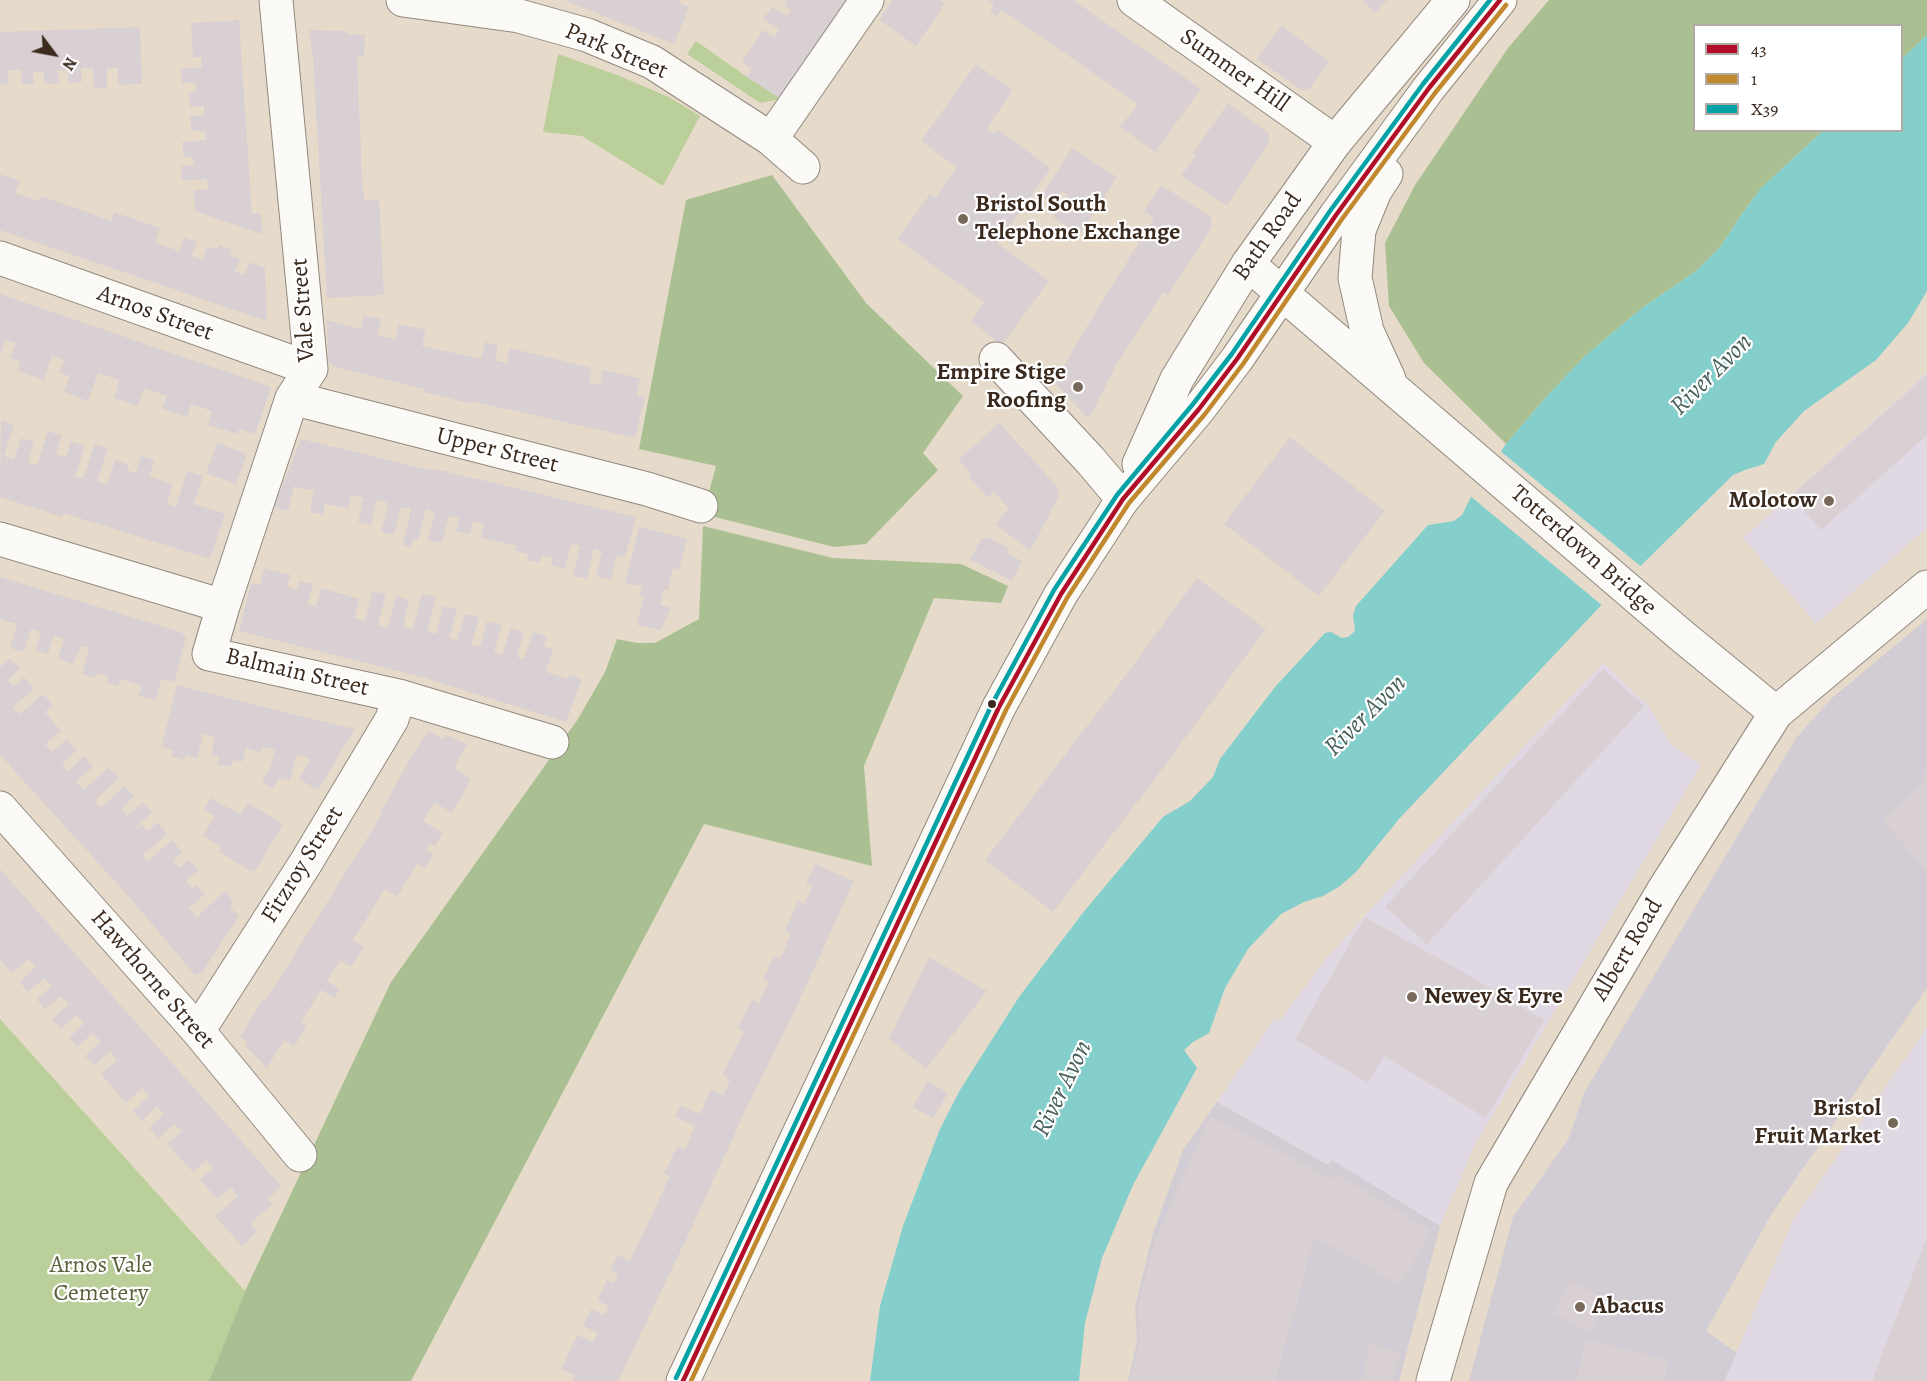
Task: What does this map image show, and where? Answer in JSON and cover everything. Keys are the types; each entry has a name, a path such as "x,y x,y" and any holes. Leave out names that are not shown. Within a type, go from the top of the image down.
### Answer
{"main road":[{"name":"Vale Street","path":"223,606 292,398 311,369 276,0"},
{"name":"Park Street","path":"403,0 519,16 587,35 652,62 771,139 803,167"},
{"path":"771,139 867,0"},
{"name":"Summer Hill","path":"1134,0 1335,142"},
{"name":"Bath Road","path":"1123,498 1177,379 1248,264 1335,142 1453,0"},
{"name":"Bath Road","path":"1359,230 1375,191 1501,0"},
{"name":"Bath Road","path":"683,1381 999,707 1061,594 1123,498 1199,409 1429,88 1501,0"},
{"name":"Totterdown Bridge","path":"1359,230 1355,278 1367,330 1393,386"},
{"name":"Arnos Street","path":"0,258 311,369"},
{"name":"Totterdown Bridge","path":"1248,264 1682,636 1776,713"},
{"path":"996,359 1123,498"},
{"name":"Upper Street","path":"292,398 647,489 701,506"},
{"path":"0,538 223,606"},
{"name":"Albert Road","path":"1433,1381 1491,1183 1663,891 1776,713 1927,587"},
{"name":"Balmain Street","path":"223,606 209,654 399,696 552,742"},
{"name":"Fitzroy Street","path":"198,1031 298,874 392,719 399,696"},
{"name":"Hawthorne Street","path":"0,808 198,1031 300,1155"}],"shaded area":[{"path":"1927,373 1927,528 1816,624 1743,538"},
{"path":"1927,619 1927,988 1771,1215 1706,1331 1737,1353 1724,1381 1469,1381 1513,1217 1568,1140 1584,1093 1796,738 1831,699"},
{"path":"1603,663 1648,705 1671,744 1701,765 1475,1145 1440,1226 1332,1161 1328,1165 1217,1102 1274,1018 1279,1021 1326,959 1366,914"},
{"name":"Bristol Fruit Market","path":"1927,1027 1927,1381 1724,1381 1793,1220"},
{"path":"1217,1102 1328,1165 1332,1160 1440,1226 1399,1381 1128,1381 1137,1341 1135,1307 1153,1233 1183,1150"}],"green space":[{"path":"1549,0 1927,0 1927,35 1903,58 1903,24 1693,24 1693,132 1822,132 1761,188 1721,246 1696,271 1642,308 1585,356 1506,444 1424,363 1389,306 1385,243 1415,185 1508,48"},
{"path":"696,41 781,99 760,103 687,54"},
{"path":"558,54 669,97 700,116 663,186 582,136 543,132"},
{"path":"772,175 866,303 963,396 923,453 938,470 866,544 834,547 703,514 716,466 639,449 686,200"},
{"path":"703,526 833,558 961,564 1008,586 1001,603 934,598 864,766 872,866 704,824 411,1381 209,1381 245,1291 391,982 578,719 605,672 617,639 637,643 655,643 699,619"},
{"name":"Arnos Vale Cemetery","path":"0,1019 245,1291 209,1381 0,1381"}],"water":[{"name":"River Avon","path":"1927,35 1927,291 1908,323 1876,360 1804,411 1776,442 1764,464 1733,475 1610,596 1399,819 1356,872 1340,886 1323,896 1304,902 1281,914 1248,949 1225,988 1209,1033 1184,1050 1197,1068 1133,1185 1102,1258 1085,1323 1079,1381 870,1381 880,1306 903,1226 940,1129 960,1090 1019,997 1082,914 1163,817 1190,801 1213,777 1220,759 1275,687 1325,633 1331,632 1342,638 1348,637 1355,631 1353,615 1356,606 1428,525 1454,521 1462,515 1476,487 1506,444 1547,396 1585,356 1642,308 1696,271 1721,246 1761,188 1822,132 1903,132 1903,58"}],"pier":[{"path":"1499,450 1643,568 1604,607 1469,495"}],"building":[{"path":"564,0 680,0 679,3 689,7 674,44"},
{"path":"788,0 846,0 781,99 747,77 752,69 742,62 763,30 774,37 779,29 763,19 772,7 786,16 791,10 785,6"},
{"path":"893,0 940,0 945,4 916,46 879,20"},
{"path":"988,0 1073,0 1201,89 1155,152 1120,127 1138,104 1002,10 997,16 990,11 994,5"},
{"path":"1362,0 1387,0 1375,13"},
{"path":"239,20 252,214 261,213 262,234 195,211 194,190 208,189 207,179 182,180 181,166 194,165 193,157 184,157 182,142 206,140 205,131 191,131 190,116 204,116 204,106 190,107 189,93 197,92 196,83 182,83 181,69 202,67 201,57 193,58 191,23"},
{"path":"1282,25 1329,62 1309,89 1302,90 1256,59"},
{"path":"140,27 142,84 118,85 118,68 107,68 107,88 94,88 93,68 81,68 82,82 68,83 68,70 58,71 59,83 45,84 44,71 33,72 34,84 22,84 21,70 8,70 9,84 0,85 0,32"},
{"path":"309,30 347,31 347,34 365,35 364,56 357,57 362,176 364,201 379,199 384,295 327,298 313,58"},
{"name":"Bristol South Telephone Exchange","path":"976,64 1013,90 987,128 995,134 998,130 1051,168 997,243 1049,281 1002,345 971,321 984,302 897,239 930,194 935,198 957,168 921,141"},
{"path":"1228,103 1269,133 1269,143 1227,206 1181,176 1196,155 1193,153"},
{"path":"1072,148 1117,177 1080,234 1053,217 1068,195 1062,191 1054,204 1041,196"},
{"path":"0,174 20,181 15,193 39,201 41,196 112,221 114,212 160,228 155,243 179,251 184,237 197,242 192,256 203,259 207,246 217,250 219,245 232,249 230,255 240,259 235,272 244,275 249,262 265,268 267,321 0,230"},
{"path":"1161,185 1211,217 1212,227 1168,295 1163,292 1115,367 1091,415 1086,416 1055,383 1076,344 1154,218 1144,211"},
{"path":"0,294 271,387 255,434 239,429 237,434 208,425 212,411 191,404 187,417 162,408 167,396 144,388 138,406 114,398 119,380 98,373 88,401 64,392 70,376 59,373 64,360 52,356 44,380 17,371 20,361 10,358 16,343 6,340 0,355"},
{"path":"364,315 381,319 377,335 395,339 399,324 426,330 422,346 481,359 485,342 498,345 495,360 507,363 510,348 592,368 589,382 600,385 603,370 640,378 637,395 645,397 635,438 471,401 472,404 424,392 424,389 336,367 328,362 327,320 361,329"},
{"path":"1927,375 1927,435 1821,530 1791,496"},
{"path":"1,420 14,425 4,456 14,460 21,438 34,442 28,462 37,465 48,431 62,436 56,454 66,457 71,441 85,446 75,476 83,479 95,444 108,448 97,482 107,485 115,460 128,464 127,470 136,473 141,456 155,460 149,476 173,484 167,504 176,507 187,471 203,476 194,504 225,514 210,559 63,513 62,517 0,497"},
{"path":"999,423 1057,486 1059,496 1030,551 995,524 1009,509 994,492 988,498 968,476 971,474 958,460"},
{"path":"1290,437 1385,511 1319,596 1224,524"},
{"path":"301,439 636,517 625,557 617,555 611,580 596,576 602,551 594,549 587,579 573,576 580,546 571,544 565,569 551,565 552,558 542,556 540,563 527,560 528,554 515,551 517,546 481,538 484,524 473,521 470,534 456,531 459,518 449,516 442,543 428,540 435,512 426,509 418,540 413,539 411,547 403,545 411,509 401,507 394,535 381,532 388,503 377,500 371,525 358,522 364,498 351,495 348,509 325,504 323,515 310,512 314,491 294,486 288,511 274,507"},
{"path":"217,443 247,454 236,484 206,473"},
{"path":"639,527 687,539 679,570 673,568 668,590 664,590 660,605 671,608 661,630 637,625 644,597 640,596 642,586 625,583"},
{"path":"987,537 1009,548 1006,553 1022,561 1012,581 970,560 981,539"},
{"path":"264,568 291,575 287,587 297,590 299,581 313,584 307,604 316,607 321,588 359,599 354,618 365,621 372,591 386,594 378,625 388,628 396,596 409,600 403,627 413,629 422,593 436,597 427,632 436,634 443,606 457,609 449,638 457,640 465,614 479,617 471,645 480,647 487,621 502,625 494,652 502,655 511,628 524,632 517,657 524,659 533,632 547,636 544,646 553,649 546,672 568,679 569,675 582,679 566,722 425,678 239,631 251,583 260,585"},
{"path":"0,577 181,632 186,638 174,682 161,679 156,700 138,696 142,686 120,679 118,686 106,683 108,676 97,673 96,678 82,674 89,648 81,646 73,664 58,659 64,639 54,635 48,654 35,650 41,632 31,629 24,652 10,648 17,624 0,619"},
{"path":"1197,578 1266,629 1053,912 985,860"},
{"path":"10,658 20,669 8,680 13,686 24,677 34,689 13,707 20,714 43,694 53,705 45,712 61,731 45,744 52,752 67,739 77,750 62,764 68,771 84,756 93,767 76,781 84,790 109,767 119,778 94,801 101,808 125,786 134,796 121,809 127,816 143,802 152,812 119,844 141,824 147,831 158,822 167,834 143,855 148,861 172,840 182,852 173,861 179,868 189,860 198,870 186,881 193,888 197,885 205,894 189,908 197,917 225,891 233,901 230,907 239,916 202,973 195,975 130,898 0,755 0,667"},
{"path":"1603,669 1644,706 1427,944 1385,907"},
{"path":"177,685 355,729 318,790 299,779 310,759 297,754 290,781 279,778 273,789 262,782 275,750 262,747 260,752 246,748 242,762 233,760 231,767 217,764 219,757 211,755 215,737 203,734 197,758 186,755 184,760 172,757 173,751 161,747"},
{"path":"428,731 444,739 446,735 467,744 454,768 471,779 452,813 434,802 423,821 443,833 435,846 430,844 426,850 433,854 425,868 417,864 397,897 385,889 353,940 364,947 351,967 340,961 327,981 340,989 334,998 321,990 301,1022 307,1026 294,1047 284,1040 267,1068 245,1046 248,1042 240,1037 263,999 266,1000 369,835"},
{"path":"1927,781 1927,872 1882,819"},
{"path":"211,798 241,815 248,803 283,824 254,873 218,851 221,847 203,836 215,816 204,809"},
{"path":"815,864 854,881 796,1008 618,1381 572,1381 575,1375 561,1369 577,1335 593,1342 595,1339 598,1333 583,1326 591,1309 604,1315 608,1306 597,1300 607,1280 614,1283 618,1274 610,1270 618,1255 630,1261 670,1176 664,1174 677,1146 685,1150 695,1126 675,1117 680,1105 700,1114 711,1090 723,1095 730,1080 722,1075 744,1032 738,1028 752,999 759,1003 769,982 763,979 774,956 780,959 791,934 785,931 798,901 805,904 812,887 806,884"},
{"path":"0,869 282,1187 267,1199 273,1204 250,1223 257,1232 242,1246 215,1216 238,1196 231,1187 217,1199 200,1179 213,1168 206,1160 193,1172 167,1144 182,1131 174,1124 158,1139 149,1128 164,1114 157,1106 142,1121 133,1111 149,1095 142,1088 126,1103 101,1074 117,1060 110,1051 94,1066 85,1056 101,1042 93,1033 77,1047 69,1038 84,1023 77,1015 61,1029 52,1019 69,1004 61,996 44,1010 37,999 52,986 44,978 28,992 20,982 35,967 28,959 12,973 0,960"},
{"name":"Newey & Eyre","path":"1365,917 1544,1020 1486,1118 1384,1056 1368,1083 1295,1039"},
{"path":"929,957 987,991 926,1069 889,1039"},
{"path":"927,1081 948,1093 933,1118 913,1107"},
{"path":"1210,1116 1332,1179 1336,1173 1431,1231 1400,1285 1315,1237 1275,1381 1130,1381 1140,1340 1137,1307 1156,1238"},
{"path":"1927,1237 1927,1381 1872,1381"},
{"name":"Abacus","path":"1572,1280 1607,1301 1589,1333 1553,1312"},
{"path":"1587,1339 1669,1361 1663,1381 1576,1381"},
{"path":"1370,1344 1400,1352 1393,1381 1361,1381"}],"transit line":[{"name":"X39","path":"676,1378 992,704 1054,590 1117,495 1231,355 1330,211 1423,84 1490,0"},
{"name":"43","path":"683,1381 999,707 1061,594 1123,499 1199,409 1237,359 1336,215 1429,88 1500,0"},
{"name":"1","path":"691,1381 1006,710 1067,598 1129,503 1205,414 1243,364 1342,219 1435,93 1506,5"}],"place":[{"name":"Bristol South Telephone Exchange","path":"963,219"},
{"name":"Empire Stige Roofing","path":"1078,387"},
{"name":"Molotow","path":"1829,501"},
{"name":"Newey & Eyre","path":"1412,997"},
{"name":"Bristol Fruit Market","path":"1893,1123"},
{"name":"Abacus","path":"1580,1307"}]}
